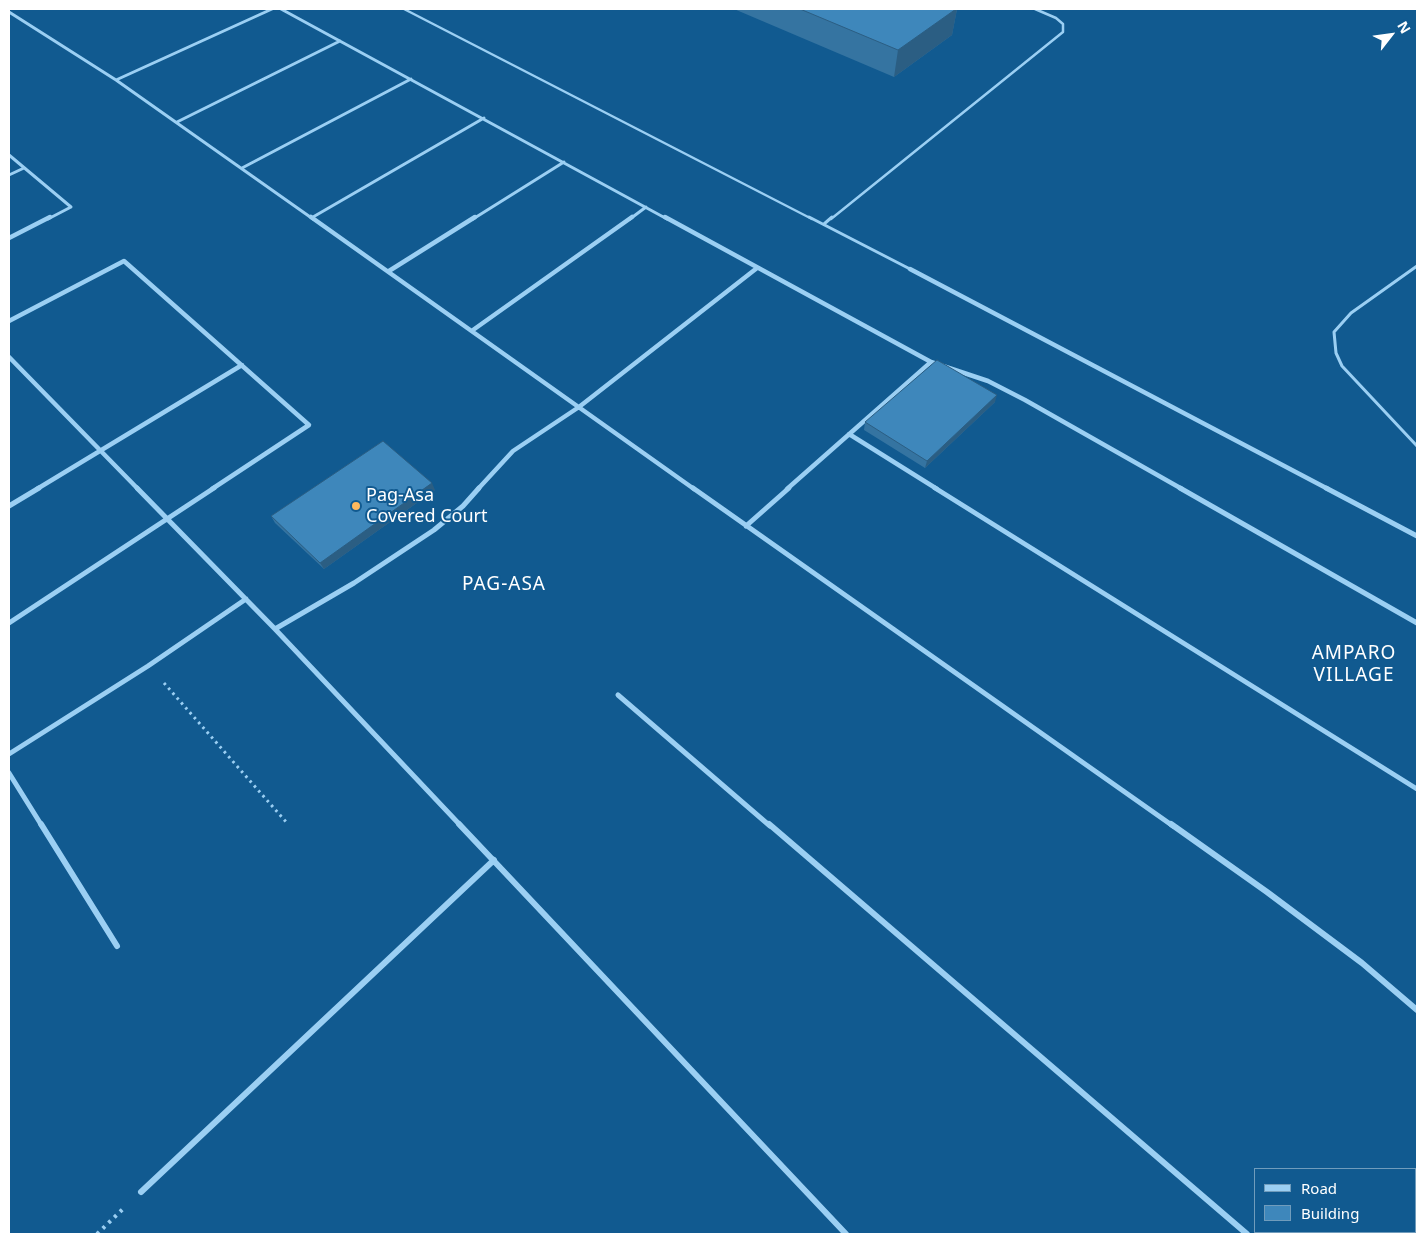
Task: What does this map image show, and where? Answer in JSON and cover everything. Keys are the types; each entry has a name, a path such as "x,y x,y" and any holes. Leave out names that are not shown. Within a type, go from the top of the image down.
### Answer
{"street":[{"path":"116,80 272,9"},
{"path":"282,9 931,362 988,381 1025,400 1417,623"},
{"path":"9,12 116,80 313,217 746,526 1267,892 1362,962 1417,1010"},
{"path":"177,122 340,41"},
{"path":"242,168 411,79"},
{"path":"313,217 484,118"},
{"path":"9,155 71,207 9,238"},
{"path":"389,271 564,162"},
{"path":"9,175 24,168"},
{"path":"472,330 646,207"},
{"path":"9,321 124,261 309,425 9,623"},
{"path":"275,629 362,578 434,530 463,506 513,451 580,407 757,268"},
{"path":"910,269 1417,536"},
{"path":"9,357 168,517 275,629 846,1234"},
{"path":"746,526 931,362"},
{"path":"9,506 242,365"},
{"path":"849,434 1417,789"},
{"path":"9,754 148,666 246,599"},
{"path":"618,694 1247,1234"},
{"path":"9,773 117,946"},
{"path":"141,1192 494,860"}],"lane":[{"path":"404,9 910,269"},
{"path":"824,224 1062,32 1063,24 1056,18 1035,9"},
{"path":"1417,266 1351,312 1334,332 1336,353 1342,366 1417,446"}],"path":[{"path":"148,666 287,824"},
{"path":"97,1234 141,1192"}],"building":[{"path":"800,9 956,9 898,50"},
{"path":"937,360 997,395 927,461 865,422"},
{"name":"Pag-Asa Covered Court","path":"383,441 432,483 320,563 271,516"}],"place":[{"name":"Pag-Asa Covered Court","path":"356,506"}],"district":[{"name":"PAG-ASA","path":"504,585"},
{"name":"AMPARO VILLAGE","path":"1354,665"}]}
